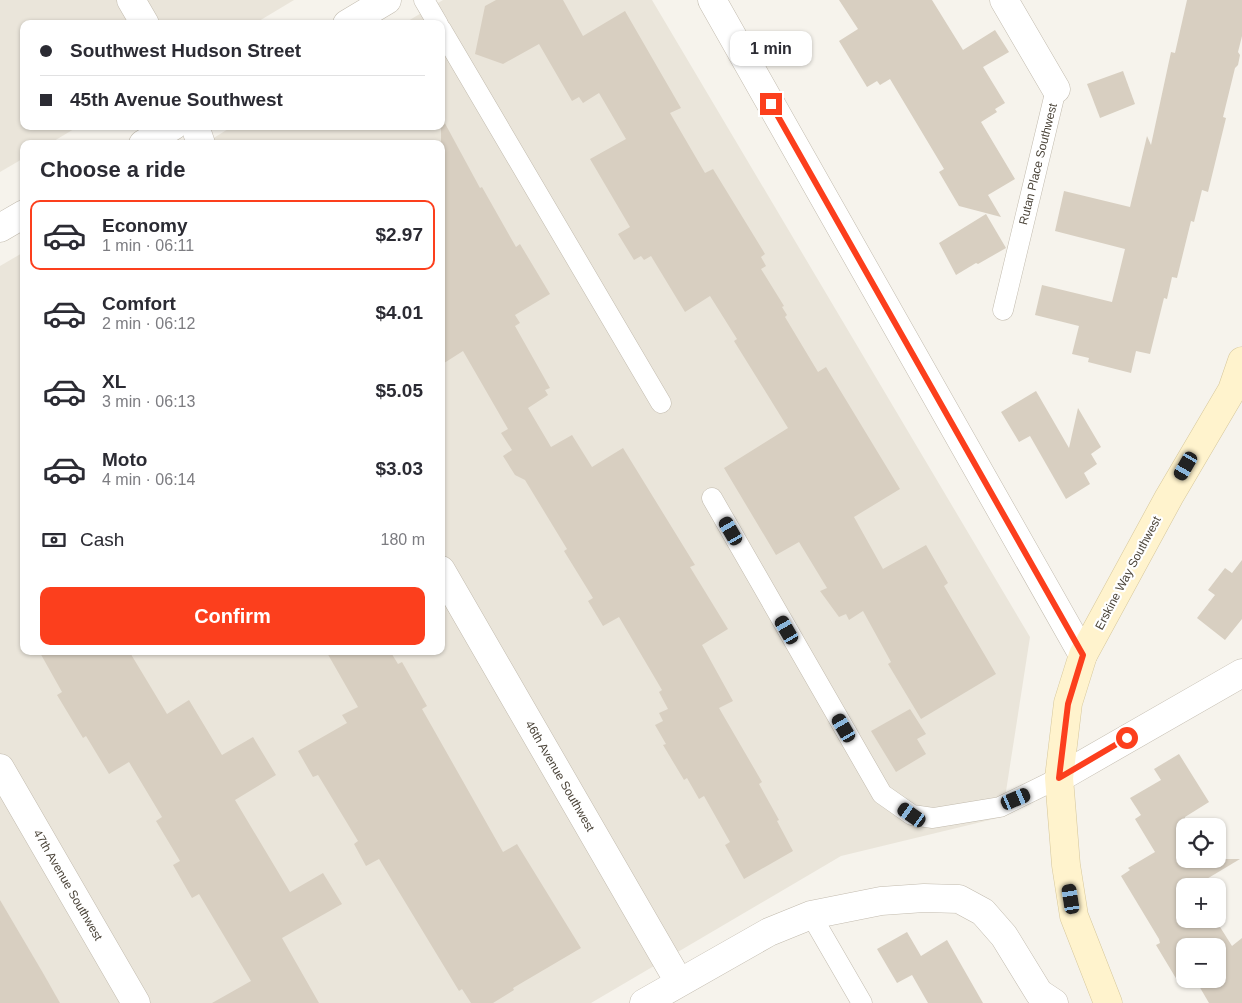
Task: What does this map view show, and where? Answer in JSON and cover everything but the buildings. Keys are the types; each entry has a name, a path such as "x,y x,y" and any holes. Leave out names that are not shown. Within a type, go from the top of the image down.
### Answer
{"street":[{"path":"132,0 143,20"},
{"path":"354,20 387,0"},
{"path":"712,0 1083,655"},
{"name":"Rutan Place Southwest","path":"1004,0 1056,89"},
{"path":"150,140 166,130"},
{"path":"0,228 20,216"},
{"name":"Erskine Way Southwest","path":"1108,1003 1074,916 1066,865 1059,778 1068,704 1083,655 1168,497 1232,390 1242,361"},
{"name":"46th Avenue Southwest","path":"445,577 679,982"},
{"path":"1059,778 1242,673"},
{"name":"47th Avenue Southwest","path":"0,768 136,1003"},
{"path":"644,1003 769,932 811,915 881,901 924,898 959,900 983,912 1004,936 1039,992 1054,1003"}],"lane":[{"path":"424,0 436,20"},
{"path":"445,36 661,403"},
{"name":"Rutan Place Southwest","path":"1003,310 1056,89"},
{"path":"712,498 882,794 912,815 933,818 1000,806 1059,778"},
{"path":"811,915 862,1003"}],"shaded area":[{"path":"0,0 294,0 261,20 20,20 20,130 72,130 56,140 20,140 20,160 0,172"},
{"path":"443,0 652,0 1030,637 1002,817 841,856 591,1003 0,1003 0,266 20,254 20,655 445,655 445,140 210,140 227,130 445,130 445,20 410,20"}],"route":[{"path":"771,104 1083,655 1068,704 1059,778 1127,738"}]}
